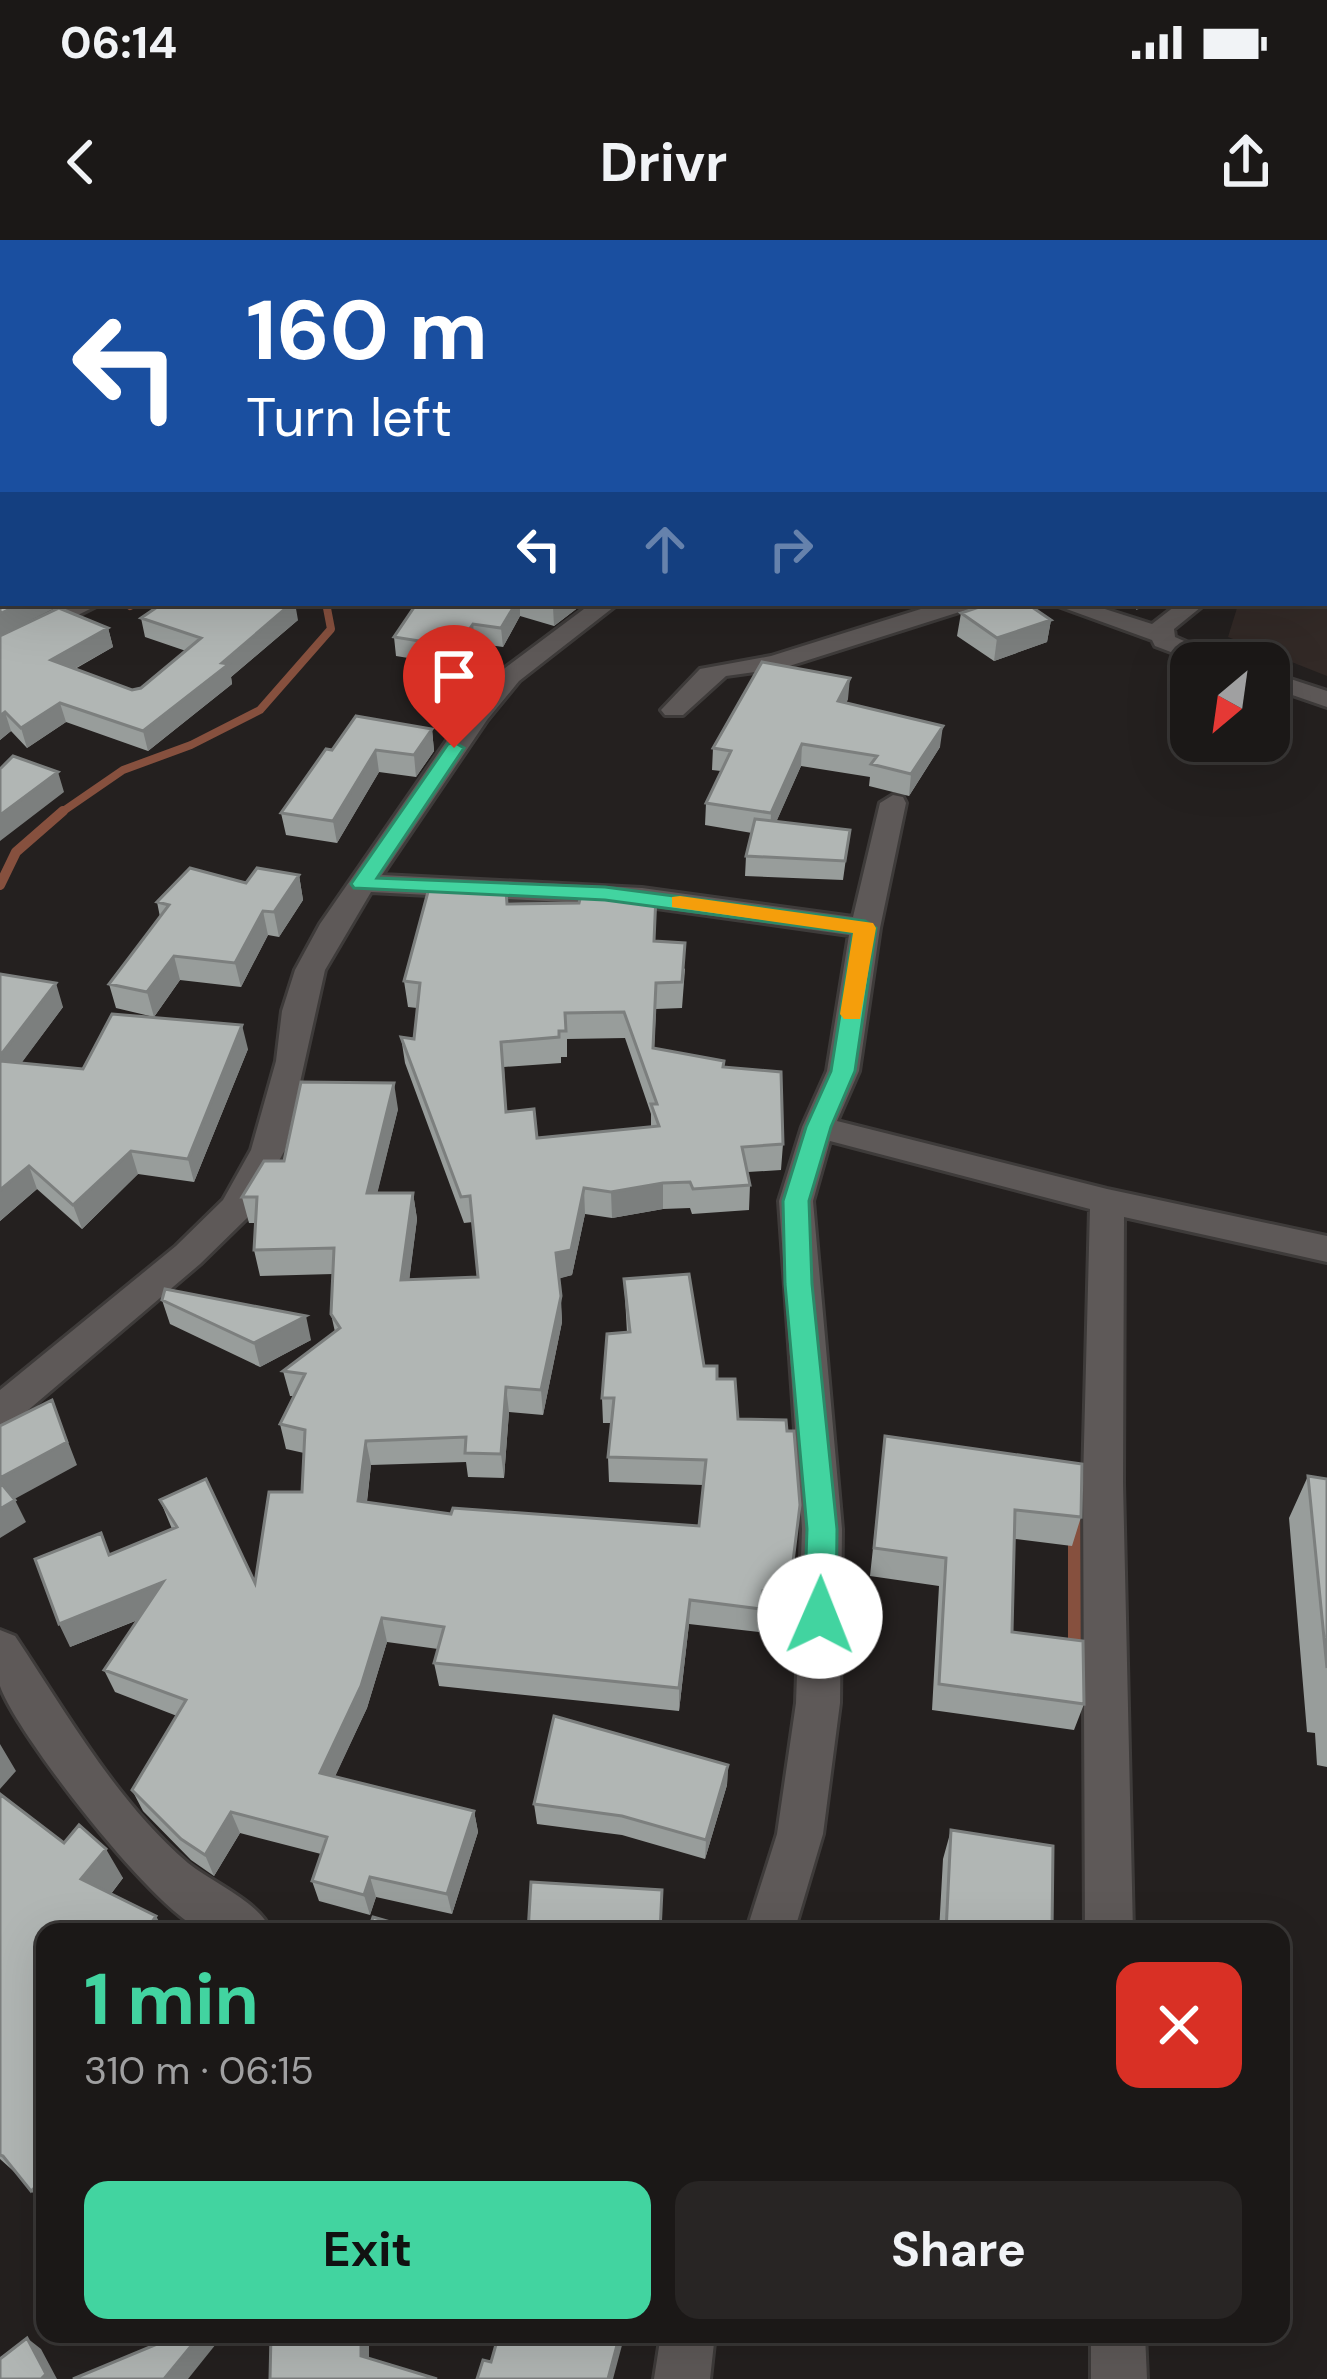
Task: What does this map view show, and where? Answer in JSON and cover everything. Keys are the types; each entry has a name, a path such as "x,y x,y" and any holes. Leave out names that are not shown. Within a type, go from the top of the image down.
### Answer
{"street":[{"path":"0,647 84,606"},
{"path":"0,1412 188,1256 235,1209 268,1150 310,970 362,884 477,715 510,676 603,606"},
{"path":"674,710 697,683 722,669 773,663 954,606"},
{"path":"1073,606 1162,635 1170,644"},
{"path":"1162,635 1162,627 1190,606"},
{"path":"0,616 41,627"},
{"path":"1290,686 1327,699"},
{"path":"773,1923 800,1834 818,1702 822,1529 796,1201 818,1127 843,1071 865,928 893,803"},
{"path":"362,884 620,895 865,928"},
{"path":"818,1127 1107,1201 1327,1250"},
{"path":"1107,1201 1103,1483 1109,1923"},
{"path":"0,1649 127,1838 171,1881 234,1923"},
{"path":"682,2379 687,2343"},
{"path":"1118,2343 1119,2379"}],"shaded area":[{"path":"1243,606 1327,606 1327,676 1290,661 1290,642 1241,642 1228,637 1237,608"}],"building":[{"path":"159,606 288,606 222,663 229,664 143,731 60,703 21,728 5,712 0,716 0,636 59,608 108,628 51,660 132,690 141,688 201,638 141,618"},
{"path":"415,606 514,606 501,628 473,624 457,647 394,637"},
{"path":"982,606 1030,606 1051,620 997,638 961,613"},
{"path":"762,662 850,678 838,701 943,726 911,774 871,764 877,756 802,744 771,813 706,803 731,751 713,748"},
{"path":"356,716 432,729 414,755 376,750 333,821 281,813 326,749 332,750"},
{"path":"13,756 58,772 0,815 0,769"},
{"path":"755,819 850,830 845,861 746,856"},
{"path":"190,868 246,883 257,868 299,875 274,912 263,911 235,963 174,956 147,992 109,984 169,905 157,902"},
{"path":"429,888 506,891 507,904 579,903 582,891 656,895 654,941 685,943 682,982 656,983 653,1048 724,1061 723,1067 781,1072 783,1144 742,1147 750,1185 693,1189 690,1182 663,1183 611,1192 584,1188 571,1250 556,1253 561,1296 541,1390 506,1387 501,1454 465,1453 466,1437 366,1441 358,1501 451,1514 453,1508 699,1526 706,1460 608,1457 614,1398 602,1398 607,1334 630,1332 624,1279 689,1274 704,1366 717,1366 717,1379 735,1379 738,1419 786,1420 787,1431 794,1431 800,1505 789,1594 763,1591 761,1609 690,1600 679,1688 434,1663 444,1627 382,1618 361,1686 320,1773 474,1811 447,1894 370,1877 364,1895 312,1881 327,1837 231,1812 205,1855 181,1839 132,1790 186,1700 104,1670 163,1582 59,1624 35,1559 101,1533 109,1555 177,1527 160,1500 206,1479 255,1583 269,1492 302,1492 305,1430 280,1424 305,1374 283,1371 340,1328 331,1314 334,1248 254,1250 257,1197 242,1197 264,1161 284,1161 301,1082 394,1083 367,1193 413,1193 401,1280 478,1277 470,1196 461,1197 401,1037 414,1039 420,983 404,981","holes":["624,1012 657,1104 651,1104 659,1126 537,1138 534,1109 506,1112 501,1042 559,1037 559,1031 566,1031 565,1013"]},
{"path":"0,974 56,983 0,1056"},
{"path":"112,1014 242,1025 188,1159 131,1151 73,1205 29,1166 0,1190 0,1061 83,1069"},
{"path":"165,1289 306,1316 254,1343 162,1300"},
{"path":"52,1400 67,1442 0,1478 0,1426"},
{"path":"885,1436 1082,1464 1081,1517 1015,1510 1012,1632 1083,1641 1084,1704 939,1684 946,1558 874,1548"},
{"path":"1308,1476 1327,1479 1327,1668"},
{"path":"0,1482 15,1500 0,1509"},
{"path":"554,1716 728,1765 706,1840 622,1816 534,1804"},
{"path":"0,1794 64,1843 79,1825 106,1849 81,1879 156,1916 151,1923 36,1923 36,2186 31,2191 0,2155"},
{"path":"951,1830 1053,1846 1052,1923 946,1923"},
{"path":"531,1882 662,1890 660,1923 529,1923"},
{"path":"27,2338 46,2374 41,2379 0,2379 0,2359"},
{"path":"160,2343 194,2343 164,2379 73,2379"},
{"path":"271,2343 361,2343 361,2356 437,2379 270,2379"},
{"path":"496,2343 618,2343 608,2379 477,2379 483,2360 491,2362"}],"waterway":[{"path":"62,812 123,770 191,745 260,710 331,629 327,606"},
{"path":"0,885 16,852 62,812"},
{"path":"1075,1523 1075,1653"}],"slow traffic":[{"path":"680,902 865,928 852,1014"}],"route":[{"path":"454,748 362,884 531,888 642,897 865,928 843,1071 818,1127 796,1201 822,1529 820,1616"}]}
